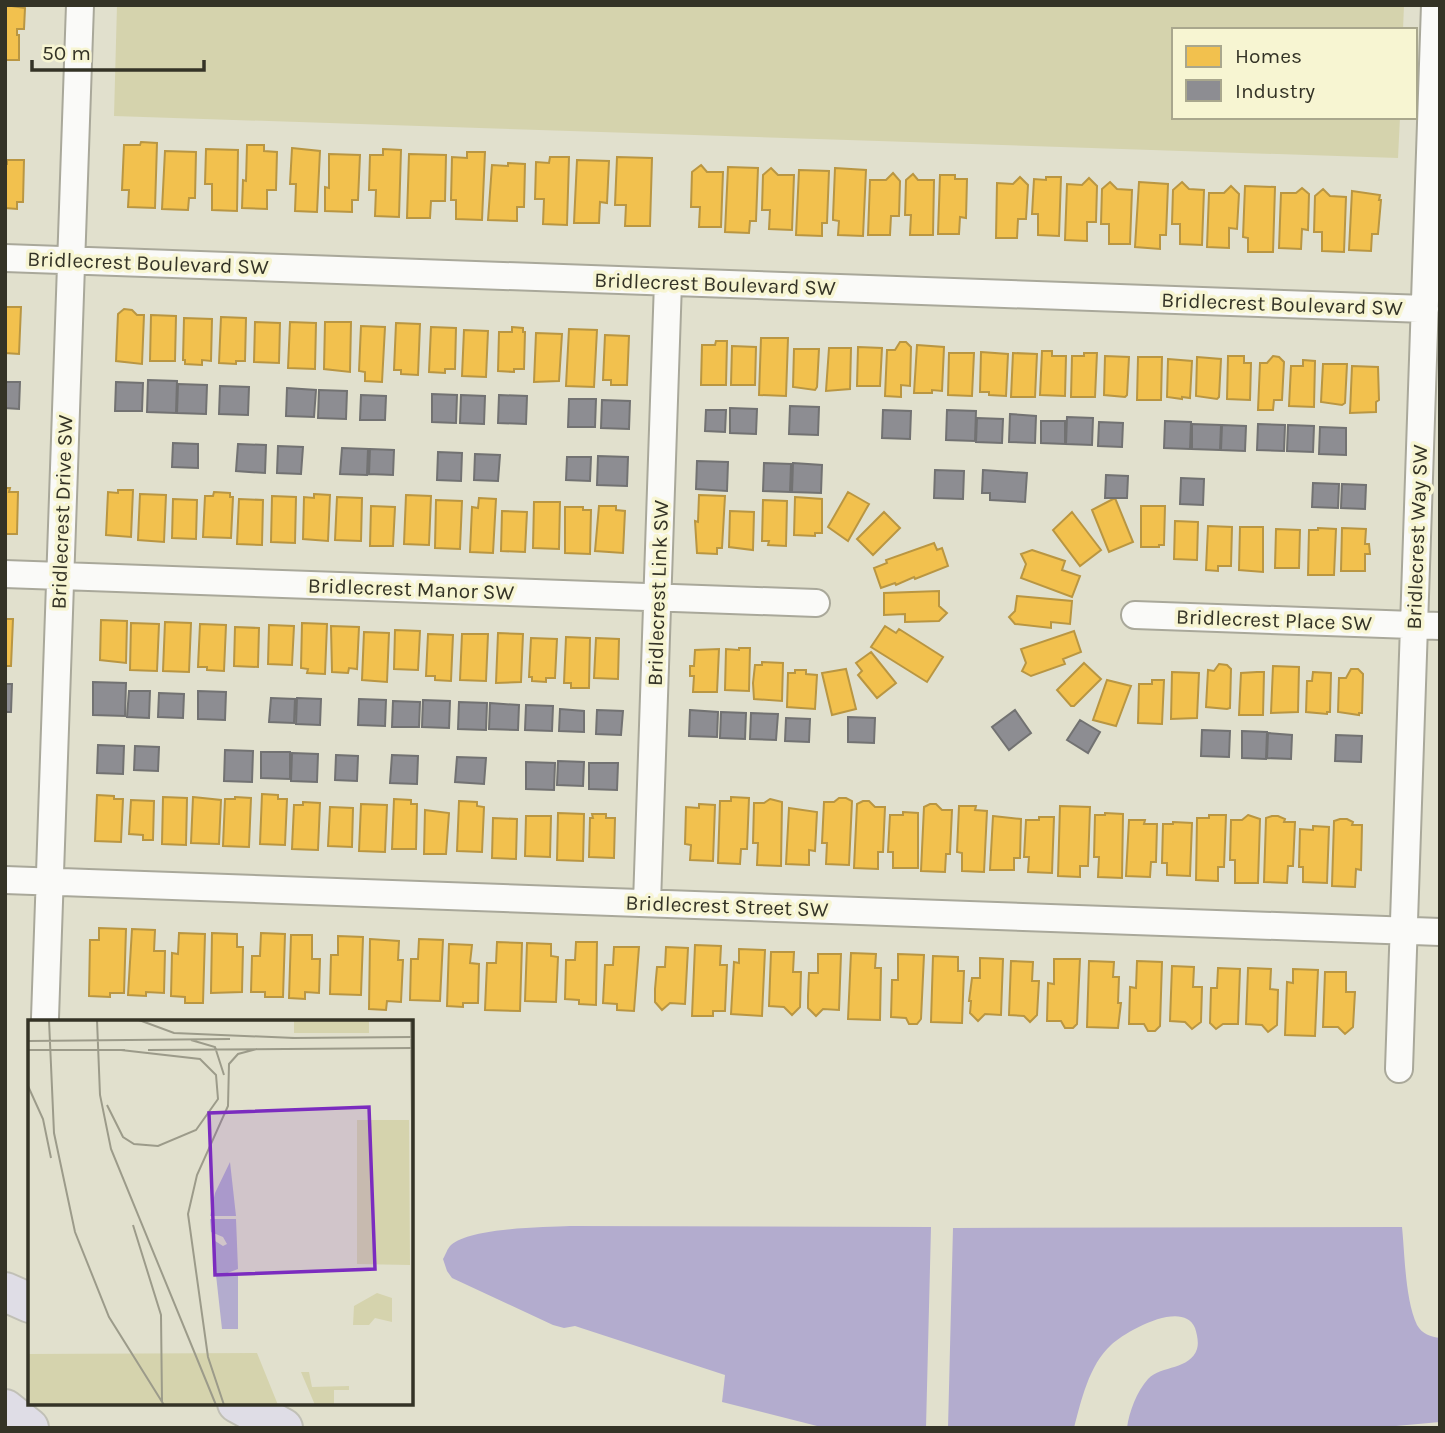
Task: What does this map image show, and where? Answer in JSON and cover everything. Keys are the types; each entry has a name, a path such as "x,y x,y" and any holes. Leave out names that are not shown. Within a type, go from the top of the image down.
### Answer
{"highway":[{"path":"241,1405 282,1428"},
{"path":"5,1409 29,1428"}],"street":[{"name":"Bridlecrest Drive SW","path":"45,1018 80,5"},
{"name":"Bridlecrest Way SW","path":"1399,1069 1403,931 1427,625 1425,309 1435,5"},
{"name":"Bridlecrest Boulevard SW","path":"5,258 1425,309"},
{"name":"Bridlecrest Link SW","path":"647,903 668,282"},
{"name":"Bridlecrest Manor SW","path":"5,574 816,603"},
{"name":"Bridlecrest Place SW","path":"1135,615 1427,625"},
{"name":"Bridlecrest Street SW","path":"5,880 1440,932"}],"shaded area":[{"path":"117,5 1404,5 1403,28 1172,28 1172,119 1400,119 1398,158 114,116"},
{"path":"570,1226 931,1227 926,1428 825,1428 722,1402 725,1375 575,1326 564,1328 553,1325 452,1278 443,1259 451,1245 474,1235"},
{"path":"1402,1227 1413,1315 1421,1331 1440,1338 1440,1422 1374,1428 1127,1428 1134,1402 1148,1379 1188,1361 1197,1349 1195,1328 1189,1320 1179,1316 1154,1320 1141,1326 1118,1339 1103,1353 1091,1373 1074,1428 948,1428 953,1228"}],"building: Homes":[{"path":"5,5 25,8 24,29 17,29 19,60 5,60"},
{"path":"141,142 157,143 155,208 128,207 129,190 122,190 124,145 140,145"},
{"path":"247,145 264,145 264,151 277,152 276,190 267,190 267,209 242,208"},
{"path":"292,148 320,151 317,212 295,211 296,184 290,184"},
{"path":"206,149 238,150 237,211 212,210 212,184 205,184"},
{"path":"383,149 401,150 399,217 375,216 376,190 369,190 370,155 383,155"},
{"path":"165,151 196,152 195,198 189,198 188,210 162,209"},
{"path":"467,152 485,152 482,220 456,219 456,200 451,200 452,157 467,158"},
{"path":"329,154 360,155 358,200 352,200 352,212 325,211 325,187 329,188"},
{"path":"409,154 446,155 445,201 431,201 430,218 407,218"},
{"path":"550,157 569,157 567,225 543,224 544,199 535,199 536,162 549,163"},
{"path":"617,157 652,158 650,226 625,226 626,205 615,205"},
{"path":"7,160 24,160 23,202 17,202 17,209 5,208"},
{"path":"577,160 609,161 607,203 600,202 599,223 574,223"},
{"path":"508,163 525,164 524,207 517,207 517,221 488,220 492,165 508,166"},
{"path":"701,165 707,172 723,172 721,227 699,227 700,207 691,207 692,172"},
{"path":"728,167 758,168 756,221 750,221 749,233 725,232"},
{"path":"771,168 778,175 794,175 792,230 769,229 770,210 762,210 763,175"},
{"path":"835,168 866,170 863,236 838,235 839,221 833,220"},
{"path":"799,170 829,171 827,223 822,223 822,236 796,235"},
{"path":"893,173 900,181 899,216 891,216 890,235 868,235 870,180 886,180"},
{"path":"913,174 918,180 934,180 933,235 910,235 911,215 905,215 906,180"},
{"path":"940,175 955,175 955,179 967,179 966,218 960,217 959,234 938,234"},
{"path":"1020,177 1028,185 1026,219 1018,219 1017,238 996,238 997,183 1013,184"},
{"path":"1046,177 1061,177 1059,236 1038,235 1038,214 1032,214 1034,179 1046,180"},
{"path":"1089,178 1097,186 1096,222 1087,222 1087,241 1065,240 1067,184 1082,185"},
{"path":"1110,182 1117,189 1132,190 1130,244 1109,244 1109,224 1101,224 1102,189"},
{"path":"1139,182 1168,184 1166,235 1160,235 1160,249 1135,247"},
{"path":"1182,182 1189,189 1204,190 1202,245 1180,244 1180,224 1172,224 1173,190"},
{"path":"1231,186 1239,194 1237,229 1229,228 1229,248 1207,247 1209,193 1224,193"},
{"path":"1245,186 1275,187 1273,252 1248,252 1248,238 1243,237"},
{"path":"1302,188 1309,194 1308,230 1302,229 1301,249 1279,248 1281,193 1296,193"},
{"path":"1323,189 1330,196 1346,197 1344,252 1322,251 1322,232 1314,232 1315,196"},
{"path":"1352,191 1380,195 1378,234 1372,234 1371,251 1349,250"},
{"path":"5,307 21,307 19,354 5,353"},
{"path":"124,309 144,315 142,364 116,361 118,314"},
{"path":"151,315 176,316 175,361 150,361"},
{"path":"221,317 246,318 245,361 236,361 236,364 219,363"},
{"path":"184,318 212,319 211,361 202,360 202,365 185,364"},
{"path":"255,322 280,323 279,363 254,362"},
{"path":"290,322 316,323 315,369 288,368"},
{"path":"325,322 351,322 350,372 324,369"},
{"path":"396,323 420,324 418,375 401,374 401,370 394,370"},
{"path":"361,326 385,327 382,382 365,381 365,372 359,371"},
{"path":"431,327 456,328 455,369 445,369 445,373 429,372"},
{"path":"512,327 523,328 525,332 524,369 514,369 514,372 498,371 499,332 512,332"},
{"path":"569,329 597,330 594,387 566,386"},
{"path":"464,330 488,331 486,377 462,376"},
{"path":"536,333 562,334 559,381 534,382"},
{"path":"605,335 629,336 627,385 611,385 611,380 603,380"},
{"path":"761,338 788,338 786,396 759,395"},
{"path":"716,341 727,341 726,385 701,385 702,345 715,345"},
{"path":"900,342 906,342 911,347 910,386 901,385 901,397 885,396 887,350 895,350"},
{"path":"917,345 944,347 942,391 914,393"},
{"path":"732,346 756,347 755,385 731,385"},
{"path":"858,347 882,348 880,386 857,386"},
{"path":"829,348 851,348 850,389 826,391"},
{"path":"794,349 819,349 815,390 793,387"},
{"path":"1042,351 1052,351 1052,356 1066,356 1065,396 1040,395"},
{"path":"981,352 1008,354 1006,396 980,392"},
{"path":"949,353 974,353 972,396 948,395"},
{"path":"1013,353 1037,354 1035,397 1011,397"},
{"path":"1084,353 1097,353 1095,397 1071,397 1072,356 1084,356"},
{"path":"1105,356 1129,357 1125,397 1104,395"},
{"path":"1228,356 1244,356 1244,363 1251,363 1250,400 1227,399"},
{"path":"1273,356 1284,362 1282,400 1274,400 1273,410 1258,410 1260,363 1267,363"},
{"path":"1138,357 1162,357 1161,400 1137,400"},
{"path":"1197,357 1221,359 1217,399 1196,396"},
{"path":"1168,359 1192,361 1190,398 1167,397"},
{"path":"1303,360 1315,361 1314,407 1289,406 1291,366 1303,366"},
{"path":"1323,364 1347,364 1345,403 1342,405 1321,402"},
{"path":"1352,366 1378,367 1379,400 1376,402 1376,412 1350,413"},
{"path":"5,488 10,488 9,492 18,492 17,534 5,534"},
{"path":"118,490 133,490 131,537 106,535 108,492 118,493"},
{"path":"214,492 230,493 230,497 233,497 231,538 203,537 205,496 213,496"},
{"path":"848,492 869,504 848,541 828,527"},
{"path":"140,494 166,495 164,542 138,540"},
{"path":"314,494 330,495 328,541 303,539 304,497 314,498"},
{"path":"406,495 431,496 429,545 404,544"},
{"path":"699,495 725,496 722,548 717,548 717,554 697,553 695,521 698,522"},
{"path":"272,496 296,497 295,543 271,542"},
{"path":"337,497 362,498 361,541 335,540"},
{"path":"795,497 822,499 822,533 815,533 815,536 794,535"},
{"path":"479,498 496,499 493,553 470,552 472,507 478,508"},
{"path":"1115,498 1133,542 1109,552 1092,510"},
{"path":"173,499 197,500 196,539 172,538"},
{"path":"239,499 263,500 262,545 237,544"},
{"path":"436,500 462,501 460,549 435,548"},
{"path":"763,500 787,501 786,546 768,545 769,541 762,541"},
{"path":"534,502 560,502 559,549 533,548"},
{"path":"371,506 395,507 393,546 370,546"},
{"path":"599,506 616,506 616,510 625,511 623,553 595,551"},
{"path":"1141,506 1165,506 1164,545 1141,547"},
{"path":"565,507 591,510 590,554 565,553"},
{"path":"502,511 527,512 525,552 501,551"},
{"path":"730,511 754,512 753,550 729,547"},
{"path":"884,512 900,528 873,555 857,539"},
{"path":"1072,512 1101,550 1080,566 1053,530"},
{"path":"1175,521 1198,522 1197,560 1174,559"},
{"path":"1208,526 1232,527 1231,566 1218,566 1218,571 1206,570"},
{"path":"1240,527 1263,527 1263,572 1239,570"},
{"path":"1342,528 1366,529 1365,544 1369,544 1370,554 1365,554 1365,571 1341,571"},
{"path":"1276,529 1300,530 1299,568 1275,568"},
{"path":"1336,529 1334,575 1308,575 1309,530"},
{"path":"934,543 937,550 942,548 948,566 881,588 874,568 887,563 886,560"},
{"path":"1032,550 1065,561 1062,570 1080,576 1072,597 1021,578 1026,564 1021,554"},
{"path":"939,591 939,606 947,613 939,621 905,622 905,614 884,615 884,593"},
{"path":"1017,596 1072,601 1070,624 1051,622 1051,628 1015,624 1009,617 1015,611"},
{"path":"5,619 13,619 11,666 5,666"},
{"path":"101,620 127,621 126,663 100,660"},
{"path":"165,622 191,623 189,672 163,671"},
{"path":"131,623 159,624 157,671 130,670"},
{"path":"302,623 327,624 325,674 307,673 308,669 301,668"},
{"path":"200,624 226,625 224,671 198,667"},
{"path":"269,625 294,626 292,665 268,664"},
{"path":"331,626 359,627 357,669 349,668 348,673 332,672"},
{"path":"885,626 896,633 899,629 943,657 927,682 871,647"},
{"path":"235,627 259,628 258,667 234,666"},
{"path":"395,630 420,631 418,670 394,669"},
{"path":"1074,631 1081,652 1063,659 1065,664 1031,676 1022,671 1026,663 1021,649"},
{"path":"364,632 389,633 387,682 362,680"},
{"path":"498,633 523,634 521,682 496,683"},
{"path":"428,634 453,635 451,681 435,680 435,676 426,676"},
{"path":"462,634 488,634 486,681 460,680"},
{"path":"566,637 590,638 589,688 571,688 571,683 564,683"},
{"path":"531,638 557,639 555,678 546,678 546,682 532,681 532,677 529,677"},
{"path":"596,638 619,639 618,679 594,678"},
{"path":"750,648 749,691 725,690 726,649"},
{"path":"719,649 717,692 693,692 694,676 690,676 690,666 694,666 695,650"},
{"path":"871,652 896,683 877,698 858,675 862,671 856,663"},
{"path":"762,662 783,663 782,701 754,699 755,665 762,665"},
{"path":"1084,663 1101,679 1071,706 1057,690"},
{"path":"1219,664 1227,665 1231,669 1230,708 1227,709 1206,707 1208,670 1214,671"},
{"path":"1273,666 1299,667 1298,712 1271,713"},
{"path":"846,669 856,709 832,715 822,673"},
{"path":"1351,669 1358,669 1363,674 1362,713 1359,715 1338,712 1339,678 1346,678"},
{"path":"795,670 806,670 806,674 817,675 815,709 787,707 788,673 795,673"},
{"path":"1172,672 1199,673 1197,718 1171,719"},
{"path":"1264,672 1263,715 1239,715 1241,673"},
{"path":"1313,672 1331,673 1330,712 1327,714 1306,712 1307,681 1312,681"},
{"path":"1107,680 1131,686 1116,726 1093,720"},
{"path":"1152,680 1164,680 1162,724 1138,723 1139,684 1152,684"},
{"path":"262,794 278,795 278,799 287,799 285,845 260,844"},
{"path":"97,795 123,799 121,842 95,841"},
{"path":"163,797 187,798 186,845 162,844"},
{"path":"193,797 221,800 219,844 191,843"},
{"path":"731,797 749,798 747,849 741,849 740,864 718,863 720,801 731,801"},
{"path":"251,798 249,847 223,846 225,799"},
{"path":"839,798 852,801 849,865 826,864 827,843 822,843 824,802 834,802"},
{"path":"394,799 411,800 411,804 417,804 416,849 392,849"},
{"path":"770,799 782,802 781,866 757,865 758,843 753,843 754,803 764,803"},
{"path":"131,800 154,801 153,840 143,840 143,835 129,834"},
{"path":"459,801 477,802 477,806 484,807 482,852 457,851"},
{"path":"869,801 875,807 885,807 883,852 878,852 878,869 854,868 857,804"},
{"path":"303,802 320,803 318,850 292,849 294,805 303,805"},
{"path":"361,804 387,805 385,852 359,851"},
{"path":"699,804 715,805 713,861 690,860 691,845 685,844 686,807 699,808"},
{"path":"936,804 942,810 952,810 950,854 946,854 945,872 921,871 924,807"},
{"path":"959,806 976,806 975,810 987,811 984,872 962,871 962,853 957,852"},
{"path":"1060,806 1090,807 1088,866 1080,866 1080,877 1058,876"},
{"path":"330,807 353,808 352,847 328,846"},
{"path":"789,808 817,812 815,851 809,850 809,865 786,864"},
{"path":"425,810 449,813 446,854 424,854"},
{"path":"903,812 918,813 918,868 893,868 893,852 888,852 890,815 903,815"},
{"path":"558,813 584,814 583,861 557,860"},
{"path":"592,814 606,814 606,818 615,818 614,858 589,857"},
{"path":"1123,814 1122,878 1098,877 1099,857 1094,857 1095,815"},
{"path":"1209,815 1226,815 1224,867 1218,867 1218,881 1196,880 1197,818 1209,818"},
{"path":"1248,815 1260,819 1258,883 1235,883 1235,860 1230,860 1231,820 1242,820"},
{"path":"526,816 551,816 550,857 525,856"},
{"path":"993,816 1021,819 1020,858 1014,858 1014,870 990,870"},
{"path":"1272,816 1285,819 1284,822 1295,822 1293,866 1288,866 1287,883 1264,882 1266,818"},
{"path":"1039,817 1054,817 1052,873 1028,872 1029,857 1024,857 1026,820 1039,820"},
{"path":"493,818 517,819 516,859 492,858"},
{"path":"1340,819 1353,822 1352,825 1362,825 1361,870 1356,869 1355,887 1332,886 1334,821"},
{"path":"1129,820 1145,820 1144,824 1157,824 1156,862 1151,862 1150,877 1126,876"},
{"path":"1192,823 1190,876 1167,875 1167,863 1162,863 1163,824"},
{"path":"1313,826 1329,827 1327,883 1303,882 1303,867 1299,867 1300,829 1313,830"},
{"path":"99,928 126,929 124,993 110,993 110,997 89,996 90,940 99,940"},
{"path":"132,929 155,930 154,951 165,951 164,993 128,995"},
{"path":"179,933 205,934 203,1003 185,1003 185,997 171,996 172,953 178,954"},
{"path":"212,933 237,934 237,947 243,947 242,992 211,993"},
{"path":"261,933 285,934 283,997 265,997 265,992 251,992 252,956 260,956"},
{"path":"291,935 312,935 312,959 320,959 319,993 305,992 305,999 289,998"},
{"path":"338,936 363,937 361,995 330,994 331,955 338,955"},
{"path":"370,939 399,941 398,960 403,960 401,1002 387,1001 386,1010 369,1009"},
{"path":"419,939 443,940 440,1001 410,1000 411,959 418,959"},
{"path":"497,942 522,943 520,1011 485,1010 487,963 496,963"},
{"path":"576,942 597,942 596,1005 579,1004 579,1000 565,999 566,960 575,960"},
{"path":"527,943 551,944 551,956 558,957 556,1002 525,1001"},
{"path":"449,944 472,945 470,963 479,964 478,1003 463,1003 463,1007 447,1006"},
{"path":"695,945 721,946 720,965 727,965 725,1011 713,1011 713,1016 692,1016"},
{"path":"614,947 639,947 634,1011 617,1010 617,1004 603,1003 605,965 613,965"},
{"path":"666,947 688,948 685,1004 670,1003 662,1010 655,1002 655,989 657,967 665,967"},
{"path":"739,949 765,950 762,1016 731,1014 734,962 739,963"},
{"path":"771,952 794,952 793,972 801,972 800,1007 792,1015 784,1007 769,1006"},
{"path":"851,953 876,954 875,968 881,968 880,1020 848,1019"},
{"path":"818,954 841,954 839,1010 823,1009 816,1016 808,1008 808,996 809,973 818,973"},
{"path":"898,954 924,955 921,1019 917,1024 909,1024 906,1018 891,1017 892,980 898,980"},
{"path":"933,956 958,957 958,971 964,971 962,1023 931,1022"},
{"path":"980,958 1003,959 1001,1015 985,1014 978,1021 970,1013 969,1001 972,978 980,978"},
{"path":"1054,959 1080,959 1077,1024 1073,1028 1065,1028 1061,1021 1047,1021 1048,983 1054,984"},
{"path":"1011,961 1033,962 1032,981 1039,981 1037,1015 1030,1022 1024,1016 1009,1015"},
{"path":"1089,961 1114,962 1113,977 1119,977 1118,1003 1121,1003 1118,1028 1087,1027"},
{"path":"1137,961 1162,962 1160,1026 1155,1031 1148,1031 1144,1024 1129,1024 1130,987 1136,988"},
{"path":"1172,966 1194,967 1193,987 1202,987 1201,1022 1192,1029 1185,1022 1170,1021"},
{"path":"1218,968 1240,969 1238,1024 1223,1024 1216,1029 1210,1023 1211,988 1217,988"},
{"path":"1248,968 1271,969 1270,989 1278,990 1277,1025 1268,1032 1262,1025 1246,1024"},
{"path":"1293,969 1318,970 1315,1036 1285,1035 1287,982 1293,983"},
{"path":"1325,972 1346,972 1346,992 1355,992 1353,1027 1345,1034 1338,1027 1323,1027"}],"building: Industry":[{"path":"148,380 177,381 176,413 147,412"},
{"path":"5,382 20,382 19,409 5,408"},
{"path":"116,382 143,383 142,411 115,411"},
{"path":"178,384 207,385 206,414 177,413"},
{"path":"220,386 249,387 248,415 219,414"},
{"path":"287,388 316,390 314,417 286,416"},
{"path":"319,390 347,391 346,419 318,418"},
{"path":"432,394 457,395 456,423 432,422"},
{"path":"361,395 386,396 385,420 360,420"},
{"path":"461,395 485,396 484,424 460,423"},
{"path":"499,395 527,396 526,424 498,423"},
{"path":"569,399 596,399 595,427 568,427"},
{"path":"602,400 630,401 629,429 601,428"},
{"path":"790,406 819,407 818,435 789,434"},
{"path":"730,408 757,409 756,434 730,433"},
{"path":"706,410 726,410 725,432 705,431"},
{"path":"883,410 911,411 910,439 882,438"},
{"path":"947,410 976,411 975,441 946,440"},
{"path":"1010,414 1036,416 1035,443 1009,442"},
{"path":"1067,417 1093,418 1092,445 1066,444"},
{"path":"977,418 1003,419 1002,443 976,442"},
{"path":"1041,421 1065,421 1065,444 1041,443"},
{"path":"1165,421 1191,422 1190,449 1164,448"},
{"path":"1099,422 1123,423 1122,447 1098,446"},
{"path":"1192,424 1221,425 1220,450 1192,449"},
{"path":"1258,424 1285,425 1284,451 1257,450"},
{"path":"1222,425 1246,426 1245,451 1221,450"},
{"path":"1288,425 1314,426 1313,452 1287,451"},
{"path":"1320,427 1346,428 1346,455 1319,454"},
{"path":"173,443 198,444 198,468 172,467"},
{"path":"238,444 266,445 265,473 236,471"},
{"path":"278,446 303,447 301,474 277,473"},
{"path":"342,448 368,449 367,475 340,474"},
{"path":"370,449 394,450 393,475 369,474"},
{"path":"438,452 462,453 461,481 437,480"},
{"path":"475,454 500,455 498,481 474,480"},
{"path":"598,456 628,457 627,486 597,485"},
{"path":"567,457 591,457 590,481 566,480"},
{"path":"697,461 728,462 727,491 696,489"},
{"path":"764,463 791,464 790,492 763,491"},
{"path":"793,463 822,465 821,493 792,492"},
{"path":"935,470 964,471 963,499 934,498"},
{"path":"983,470 1027,473 1025,502 990,500 990,493 982,493"},
{"path":"1106,475 1128,476 1127,498 1105,498"},
{"path":"1181,478 1204,479 1203,505 1180,504"},
{"path":"1313,483 1339,484 1338,508 1312,507"},
{"path":"1342,484 1366,485 1365,509 1341,508"},
{"path":"93,682 126,683 125,716 93,715"},
{"path":"5,684 12,684 11,712 5,712"},
{"path":"129,691 150,691 149,718 127,717"},
{"path":"198,691 226,692 225,720 198,719"},
{"path":"159,693 184,694 183,718 158,717"},
{"path":"271,698 295,699 294,723 269,722"},
{"path":"297,698 321,699 320,725 296,724"},
{"path":"359,699 386,700 385,726 358,725"},
{"path":"423,700 450,701 449,728 422,727"},
{"path":"393,701 420,702 419,727 392,727"},
{"path":"459,702 487,703 486,730 458,729"},
{"path":"490,703 519,705 518,730 489,729"},
{"path":"526,705 553,706 552,731 525,730"},
{"path":"560,709 584,711 584,732 559,731"},
{"path":"597,710 623,711 621,735 596,734"},
{"path":"690,710 718,712 717,737 689,736"},
{"path":"1015,710 1031,733 1009,750 992,727"},
{"path":"721,712 746,713 745,739 720,738"},
{"path":"751,713 778,714 776,740 750,739"},
{"path":"848,717 875,718 874,743 848,742"},
{"path":"786,718 810,719 809,742 785,741"},
{"path":"1080,720 1100,732 1088,753 1067,740"},
{"path":"1202,730 1230,731 1229,757 1201,756"},
{"path":"1242,731 1267,732 1266,759 1242,758"},
{"path":"1268,733 1292,735 1291,759 1267,758"},
{"path":"1336,735 1362,736 1361,762 1335,761"},
{"path":"98,745 124,746 123,774 97,773"},
{"path":"135,746 159,747 158,771 134,770"},
{"path":"225,750 253,751 252,782 224,781"},
{"path":"261,752 290,752 290,779 261,778"},
{"path":"292,753 318,754 317,782 291,781"},
{"path":"336,755 358,756 357,781 335,780"},
{"path":"392,755 418,756 417,784 390,783"},
{"path":"457,757 486,758 484,784 455,782"},
{"path":"558,761 584,762 583,786 557,785"},
{"path":"526,762 555,763 554,790 526,789"},
{"path":"589,763 618,763 617,790 589,789"}]}
